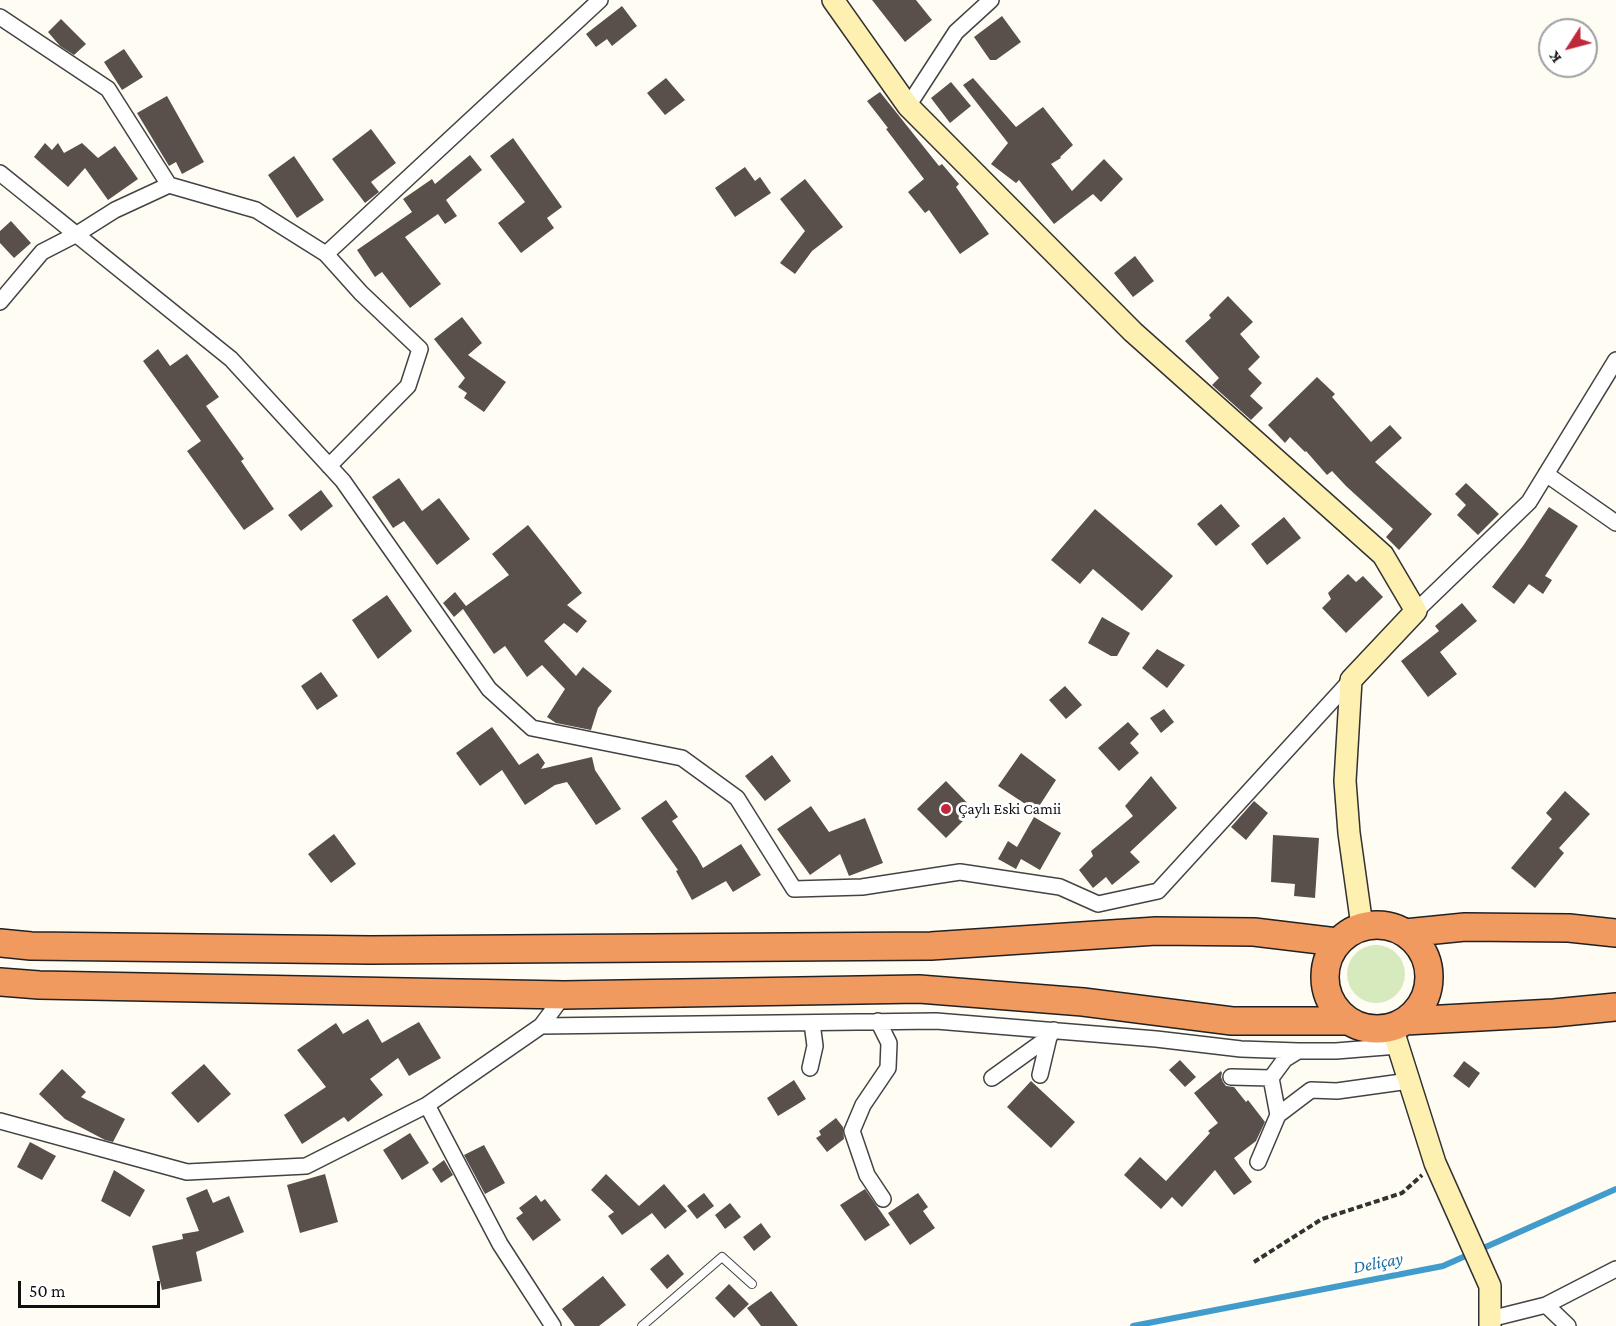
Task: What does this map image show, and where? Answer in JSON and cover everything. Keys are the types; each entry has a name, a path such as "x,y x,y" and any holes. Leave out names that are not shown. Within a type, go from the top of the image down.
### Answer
{"highway":[{"path":"1398,1031 1424,998 1428,984 1428,969 1424,955 1416,942 1391,926 1376,924 1362,926 1337,942 1329,955 1325,969 1325,984 1329,998 1337,1011 1348,1021 1362,1027 1398,1031 1616,1008"},
{"path":"1405,933 1465,927 1569,928 1616,933"},
{"path":"0,943 31,946 370,950 920,946 1156,931 1254,932 1337,942"},
{"path":"0,982 39,985 564,994 919,989 1083,1002 1232,1021 1348,1021"}],"street":[{"path":"326,254 600,0"},
{"path":"833,0 908,106 1133,332 1383,555 1416,611"},
{"path":"908,106 956,32 991,0"},
{"path":"0,17 108,89 169,185"},
{"path":"0,173 231,359 343,481 489,689 532,728 682,758 736,798 794,889 862,887 960,872 1060,887 1098,904 1158,891 1416,611 1529,502 1616,360"},
{"path":"0,302 42,252 77,234 115,210 169,185 256,210 326,254 361,293 420,349 408,386 329,466"},
{"path":"1546,474 1616,523"},
{"path":"1351,680 1345,781 1349,833 1362,926"},
{"path":"0,1121 187,1172 306,1166 427,1106 541,1026 564,994"},
{"path":"878,1021 889,1043 888,1068 863,1104 852,1131 867,1175 883,1199"},
{"path":"541,1026 936,1021 1052,1034 1156,1039 1241,1049 1298,1051 1336,1051 1398,1031 1409,1081 1435,1163 1490,1286 1490,1323 1546,1305 1616,1269"},
{"path":"810,1068 815,1046 812,1023"},
{"path":"1040,1075 1052,1034"},
{"path":"992,1078 1052,1034"},
{"path":"1278,1115 1271,1078 1285,1059 1298,1051"},
{"path":"1232,1077 1271,1078"},
{"path":"1258,1162 1278,1115 1311,1090 1337,1091 1409,1081"},
{"path":"427,1106 500,1244 553,1326"},
{"path":"1546,1305 1568,1326"}],"lane":[{"path":"642,1326 722,1257 752,1284"}],"path":[{"path":"1254,1262 1322,1219 1402,1193 1435,1163"}],"green space":[{"path":"1370,945 1382,945 1397,953 1405,968 1405,980 1397,995 1382,1003 1370,1003 1355,995 1347,980 1347,968 1355,953"}],"building":[{"path":"872,0 916,0 932,20 905,42"},
{"path":"622,6 637,26 612,46 607,39 596,47 586,34"},
{"path":"1002,16 1021,42 996,60 990,60 974,37"},
{"path":"61,19 86,44 74,55 60,46 48,32"},
{"path":"124,49 143,77 122,90 104,62"},
{"path":"666,78 685,100 665,115 647,93"},
{"path":"973,78 1016,127 1043,107 1073,145 1061,158 1051,164 1072,191 1104,159 1123,179 1101,202 1093,194 1054,224 1019,180 1016,183 991,164 1008,143 963,85"},
{"path":"951,82 971,106 950,123 931,98"},
{"path":"880,92 939,166 942,164 959,184 956,187 989,234 960,254 929,210 925,213 908,192 924,179 867,101"},
{"path":"167,96 204,162 182,174 176,162 169,166 137,113"},
{"path":"371,129 396,163 371,182 379,192 365,203 332,159"},
{"path":"513,138 562,207 547,218 554,228 521,253 498,223 525,202 490,156"},
{"path":"45,143 52,150 58,143 64,153 82,143 98,158 115,146 138,179 108,200 85,168 68,187 34,157"},
{"path":"470,155 482,170 446,200 457,216 445,224 438,214 405,237 441,284 410,308 382,272 375,277 357,250 412,212 403,199 432,179 435,184"},
{"path":"294,156 324,200 297,218 268,175"},
{"path":"745,167 755,181 760,177 771,193 735,217 715,188"},
{"path":"805,179 843,227 812,251 795,274 780,263 805,231 780,199"},
{"path":"11,221 31,243 14,258 0,243 0,231"},
{"path":"1135,256 1154,281 1133,297 1114,273"},
{"path":"1228,296 1253,322 1240,334 1260,357 1248,369 1262,383 1250,396 1263,408 1251,420 1212,385 1219,378 1185,341 1211,318 1209,315"},
{"path":"462,317 482,343 468,355 506,382 484,412 464,398 467,393 458,387 465,378 434,339"},
{"path":"158,349 170,366 187,354 219,397 206,406 244,459 241,461 274,509 244,530 187,451 201,441 143,361"},
{"path":"1317,377 1335,394 1332,397 1371,442 1390,425 1402,438 1375,462 1432,514 1399,550 1386,537 1393,529 1332,471 1327,475 1290,437 1285,443 1268,425"},
{"path":"399,478 422,511 439,498 470,539 437,565 404,521 393,528 372,497"},
{"path":"1466,483 1499,514 1478,535 1457,515 1466,505 1455,494"},
{"path":"321,490 333,506 301,531 288,515"},
{"path":"1221,504 1240,526 1216,546 1197,524"},
{"path":"1549,507 1578,526 1545,576 1552,580 1543,594 1529,584 1514,604 1492,587"},
{"path":"1095,509 1173,576 1142,611 1093,569 1080,584 1051,560"},
{"path":"1284,517 1301,538 1267,565 1251,544"},
{"path":"528,525 582,593 567,605 587,621 577,633 564,623 544,641 576,676 583,667 612,691 598,708 591,730 556,723 547,717 565,689 542,665 527,677 505,646 494,654 463,609 454,617 443,603 455,592 466,606 509,575 492,554"},
{"path":"1348,574 1356,582 1363,576 1383,597 1346,633 1322,608 1331,599 1328,593"},
{"path":"387,595 412,631 378,659 352,620"},
{"path":"1462,603 1477,621 1440,652 1457,674 1428,697 1401,661 1439,631 1435,626"},
{"path":"1102,617 1130,633 1117,656 1111,656 1088,643"},
{"path":"1157,649 1185,665 1167,688 1142,668"},
{"path":"321,672 338,696 317,710 301,686"},
{"path":"1065,686 1082,705 1066,719 1049,700"},
{"path":"1164,709 1174,722 1161,733 1150,718"},
{"path":"1128,722 1139,734 1130,743 1139,753 1119,771 1098,748"},
{"path":"492,727 519,765 538,753 545,763 541,769 592,757 595,770 621,809 596,825 567,782 555,785 525,805 502,770 480,786 456,753"},
{"path":"1021,753 1056,780 1036,811 998,786"},
{"path":"772,755 791,781 765,801 745,776"},
{"path":"1151,776 1177,808 1130,852 1140,862 1112,885 1106,877 1093,888 1079,870 1093,856 1091,851 1133,816 1125,806"},
{"name":"Çaylı Eski Camii","path":"946,781 974,810 946,838 917,809"},
{"path":"1565,791 1590,814 1559,848 1564,853 1535,888 1511,868 1552,819 1546,813"},
{"path":"666,800 678,817 672,821 703,868 741,844 761,875 733,892 726,881 692,900 676,871 678,870 641,818"},
{"path":"1254,801 1268,813 1246,840 1231,827"},
{"path":"811,806 829,832 865,818 883,863 849,876 840,854 810,875 777,829"},
{"path":"1034,817 1061,833 1040,870 1021,859 1016,869 998,859 1008,841 1017,847"},
{"path":"334,834 356,864 331,883 308,854"},
{"path":"1273,835 1319,838 1315,898 1294,896 1295,884 1271,882"},
{"path":"368,1019 382,1043 419,1022 441,1058 409,1076 398,1058 370,1079 383,1095 348,1122 344,1117 302,1144 284,1115 326,1087 297,1050 336,1023 343,1034"},
{"path":"1180,1060 1196,1077 1185,1087 1169,1070"},
{"path":"1464,1061 1480,1073 1469,1088 1453,1076"},
{"path":"204,1064 231,1094 198,1123 171,1093"},
{"path":"62,1069 86,1092 81,1097 125,1119 113,1142 65,1119 39,1094"},
{"path":"1221,1071 1221,1077 1226,1086 1234,1087 1246,1102 1248,1100 1265,1122 1256,1141 1234,1158 1252,1182 1234,1195 1215,1170 1182,1207 1172,1197 1161,1209 1124,1175 1140,1157 1166,1181 1210,1133 1208,1131 1218,1123 1194,1093"},
{"path":"794,1080 806,1099 778,1116 767,1098"},
{"path":"1031,1081 1075,1122 1051,1148 1007,1107"},
{"path":"836,1118 843,1127 844,1139 827,1152 816,1138 821,1135 819,1131"},
{"path":"410,1133 429,1163 402,1180 383,1150"},
{"path":"30,1142 56,1156 42,1180 17,1167"},
{"path":"484,1145 505,1183 485,1194 464,1155"},
{"path":"444,1160 453,1175 441,1183 432,1169"},
{"path":"114,1170 145,1190 130,1217 101,1201"},
{"path":"325,1174 338,1222 300,1233 287,1185"},
{"path":"606,1174 639,1206 664,1184 687,1211 665,1229 652,1213 622,1235 608,1216 614,1212 591,1190"},
{"path":"207,1189 213,1203 229,1196 244,1232 196,1252 202,1281 162,1290 152,1246 183,1239 182,1234 199,1231 186,1198"},
{"path":"865,1189 890,1225 865,1241 840,1205"},
{"path":"704,1193 714,1206 697,1219 687,1206"},
{"path":"918,1193 928,1207 923,1211 935,1228 910,1245 888,1213"},
{"path":"536,1195 541,1202 545,1199 561,1220 533,1241 516,1218 523,1213 519,1208"},
{"path":"730,1203 741,1217 725,1229 715,1215"},
{"path":"761,1223 771,1237 754,1251 743,1237"},
{"path":"668,1254 684,1274 667,1289 650,1269"},
{"path":"603,1276 626,1305 599,1326 575,1326 562,1309"},
{"path":"729,1284 749,1304 734,1318 715,1298"},
{"path":"771,1291 798,1326 761,1326 747,1308"}],"waterway":[{"name":"Deliçay","path":"1133,1326 1443,1266 1616,1189"}],"place":[{"name":"Çaylı Eski Camii","path":"946,809"}]}
